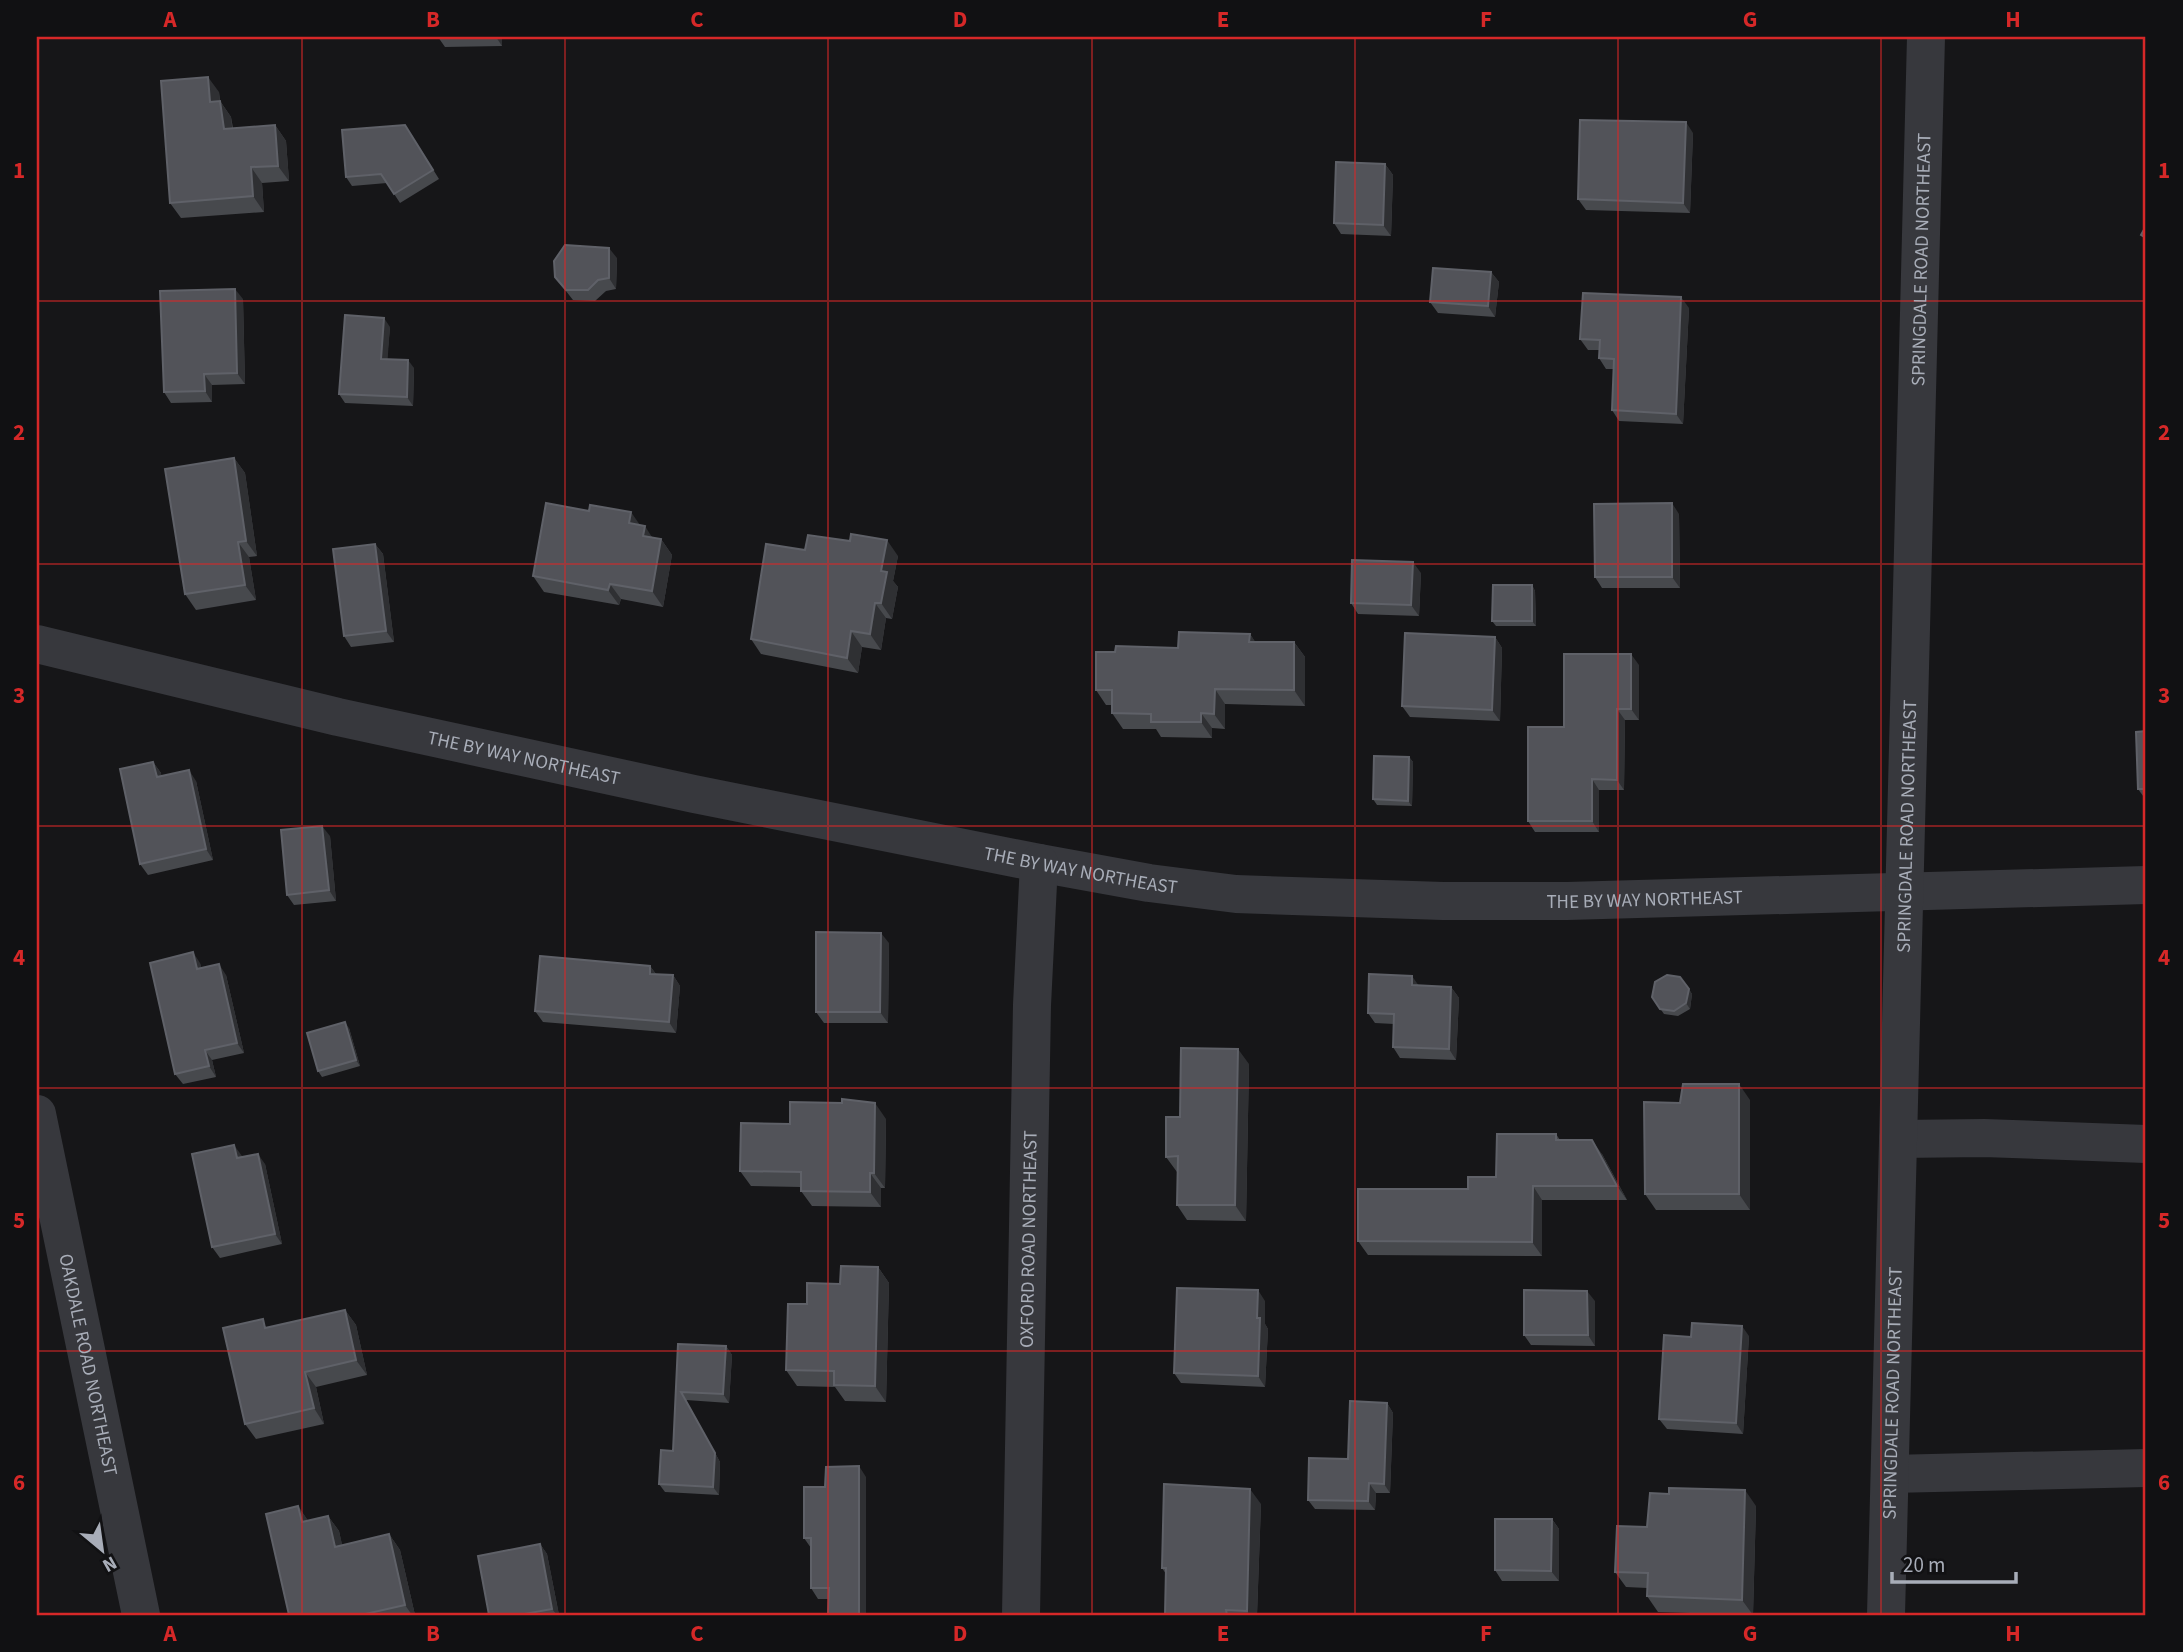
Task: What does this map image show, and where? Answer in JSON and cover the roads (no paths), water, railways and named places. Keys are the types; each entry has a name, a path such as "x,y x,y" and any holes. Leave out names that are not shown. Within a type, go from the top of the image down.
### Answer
{"street":[{"name":"SPRINGDALE ROAD NORTHEAST","path":"1886,1615 1926,37"},
{"name":"THE BY WAY NORTHEAST","path":"37,644 477,749 1039,863 1149,883 1236,894 1567,901 2146,884"},
{"name":"OXFORD ROAD NORTHEAST","path":"1021,1615 1032,1005 1039,863"},
{"name":"OAKDALE ROAD NORTHEAST","path":"37,1114 141,1615"},
{"path":"1898,1139 1984,1138 2146,1144"},
{"path":"1890,1474 2146,1468"}]}
